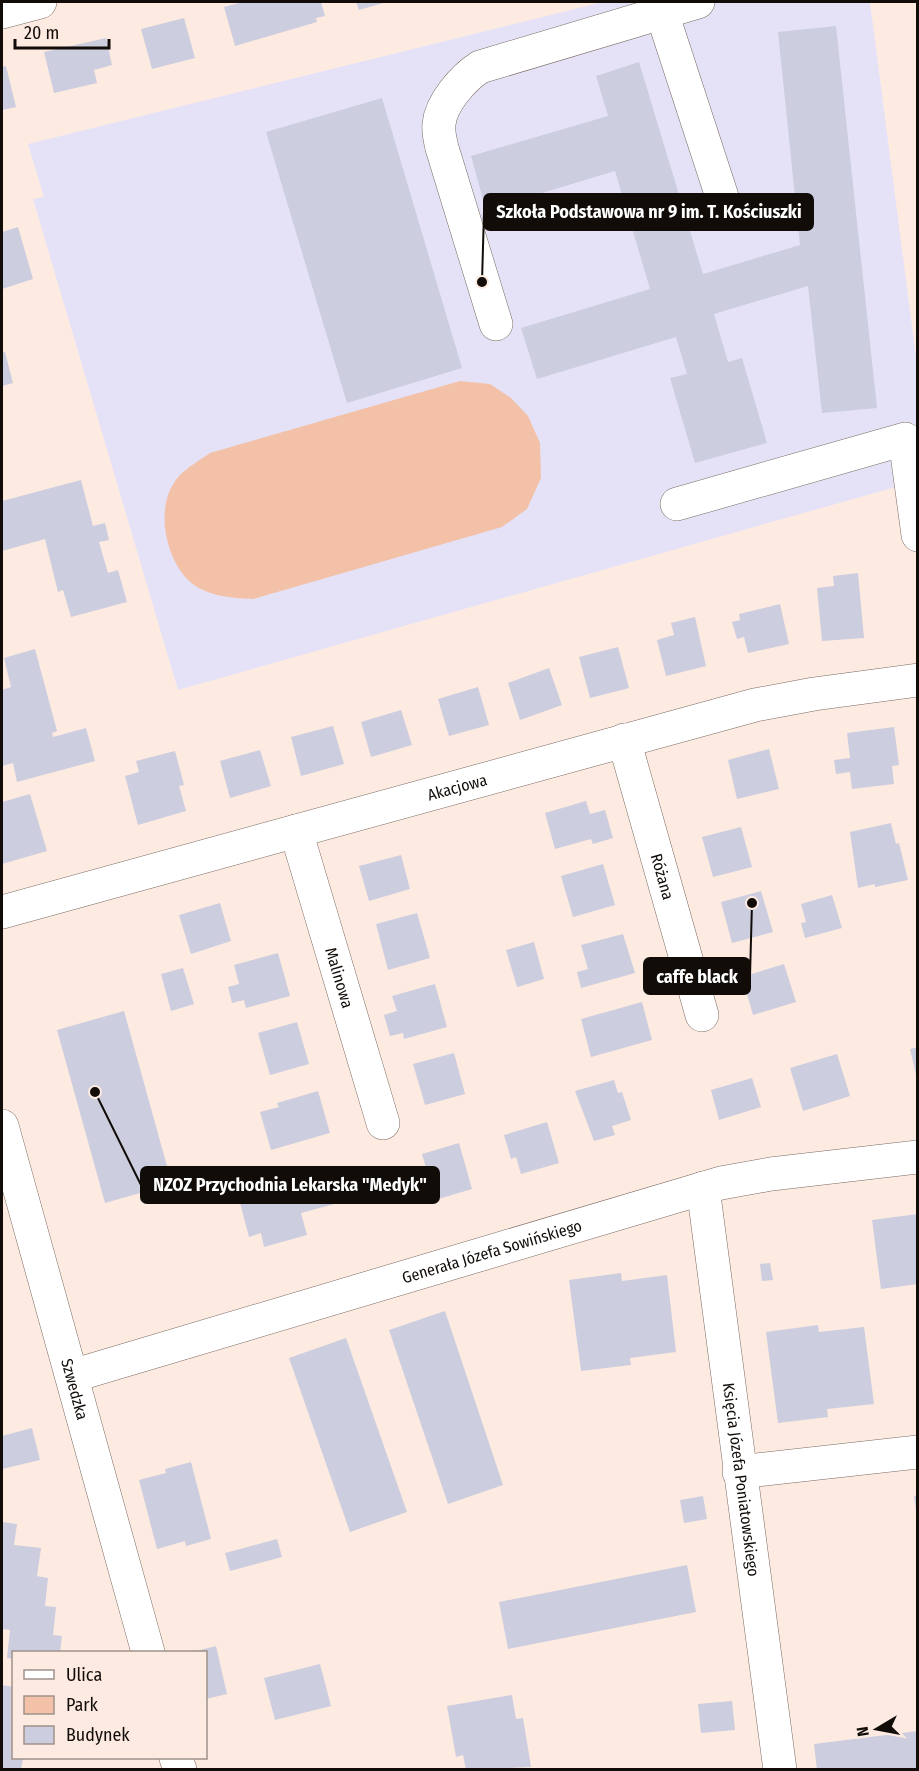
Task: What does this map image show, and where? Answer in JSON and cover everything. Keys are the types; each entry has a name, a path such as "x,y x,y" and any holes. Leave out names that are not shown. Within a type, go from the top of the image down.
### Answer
{"street":[{"path":"496,324 442,148 438,129 442,112 462,81 480,67 698,2"},
{"path":"662,13 727,212"},
{"path":"677,504 905,439 918,535"},
{"name":"Akacjowa","path":"2,912 763,703 918,680"},
{"name":"Różana","path":"624,740 702,1015"},
{"name":"Malinowa","path":"296,831 383,1123"},
{"name":"Szwedzka","path":"2,1126 147,1651"},
{"name":"Generała Józefa Sowińskiego","path":"72,1376 703,1188 771,1174 918,1157"},
{"name":"Księcia Józefa Poniatowskiego","path":"703,1188 738,1472 780,1770"},
{"path":"738,1472 918,1452"}],"shaded area":[{"path":"603,2 870,2 917,365 917,481 178,690 33,199 44,197 28,144"}],"green space":[{"path":"460,381 490,384 511,398 528,416 540,443 541,478 527,509 502,527 253,599 225,597 208,592 192,583 177,566 167,540 165,512 172,486 190,466 210,453"}],"building":[{"path":"243,2 321,2 325,16 316,18 317,22 235,46 224,7"},
{"path":"356,2 387,2 359,10"},
{"path":"184,18 195,58 152,69 141,29"},
{"path":"836,26 877,408 822,413 808,286 714,314 728,362 742,358 767,443 695,463 670,378 687,374 676,337 537,379 521,328 650,289 615,171 486,210 471,156 608,116 596,76 639,62 703,274 800,245 778,32"},
{"path":"106,38 112,65 94,70 97,83 54,93 44,52"},
{"path":"6,66 16,107 2,110 2,67"},
{"path":"382,98 462,368 347,403 266,132"},
{"path":"18,227 33,279 2,289 2,232"},
{"path":"2,352 5,352 13,383 2,386"},
{"path":"81,480 93,526 105,523 109,540 99,542 108,573 118,570 127,602 71,617 63,590 58,592 45,539 2,551 2,501"},
{"path":"858,573 864,638 822,641 817,588 834,586 833,576"},
{"path":"780,604 789,644 748,653 744,637 737,639 732,622 740,620 739,614"},
{"path":"695,617 706,666 666,676 657,640 674,635 671,623"},
{"path":"618,647 629,688 590,698 579,657"},
{"path":"35,649 57,731 52,733 53,737 86,728 95,761 17,782 13,763 2,766 2,690 11,687 4,658"},
{"path":"549,668 562,705 520,720 508,683"},
{"path":"478,687 489,725 449,736 438,699"},
{"path":"401,710 412,745 371,757 361,722"},
{"path":"333,726 344,764 301,776 291,737"},
{"path":"894,727 899,765 892,766 894,784 852,789 850,772 836,774 834,760 850,758 847,733"},
{"path":"769,749 779,789 737,799 728,760"},
{"path":"260,750 271,786 230,798 220,761"},
{"path":"175,751 184,785 179,786 186,811 138,825 125,776 139,772 136,761"},
{"path":"30,794 47,851 2,864 2,802"},
{"path":"586,801 590,814 605,810 613,838 593,844 591,839 555,849 545,813"},
{"path":"891,823 896,844 899,843 908,880 858,888 850,832"},
{"path":"741,827 752,867 713,877 702,837"},
{"path":"401,855 410,889 369,901 359,866"},
{"path":"603,864 615,905 573,917 561,876"},
{"path":"761,891 773,932 732,943 721,902"},
{"path":"832,895 842,928 805,938 801,923 806,922 801,904"},
{"path":"220,903 231,941 191,954 179,915"},
{"path":"417,913 430,958 388,970 376,924"},
{"path":"623,934 635,973 581,988 577,972 588,969 581,945"},
{"path":"534,942 544,979 517,987 506,950"},
{"path":"278,953 290,996 246,1008 244,1000 232,1003 228,987 239,984 234,965"},
{"path":"784,964 796,1002 753,1015 742,977"},
{"path":"183,968 194,1004 171,1011 161,974"},
{"path":"435,984 447,1027 404,1039 403,1033 390,1036 384,1015 397,1011 392,996"},
{"path":"642,1002 652,1040 591,1057 581,1019"},
{"path":"124,1011 172,1184 105,1203 57,1030"},
{"path":"297,1022 309,1064 270,1075 258,1033"},
{"path":"918,1047 918,1079 917,1079 910,1049"},
{"path":"454,1053 465,1094 425,1105 413,1064"},
{"path":"837,1054 850,1096 803,1111 790,1068"},
{"path":"752,1078 761,1107 719,1120 711,1090"},
{"path":"614,1080 618,1093 622,1092 631,1120 612,1126 615,1135 594,1141 575,1091"},
{"path":"318,1091 330,1133 271,1150 260,1112 279,1107 277,1103"},
{"path":"547,1122 559,1163 521,1174 516,1157 511,1159 504,1135"},
{"path":"459,1143 472,1189 435,1200 422,1154"},
{"path":"332,1171 342,1202 301,1213 307,1235 264,1247 261,1233 249,1237 239,1199 250,1196 249,1192"},
{"path":"918,1214 918,1284 881,1289 872,1220"},
{"path":"770,1263 773,1280 762,1281 760,1264"},
{"path":"621,1273 622,1281 667,1275 676,1352 630,1358 631,1365 581,1371 569,1280"},
{"path":"445,1311 503,1485 448,1504 389,1330"},
{"path":"818,1325 819,1332 864,1327 874,1404 827,1409 828,1417 778,1423 766,1332"},
{"path":"346,1338 407,1512 350,1532 289,1358"},
{"path":"32,1428 40,1460 2,1469 2,1436"},
{"path":"191,1462 211,1539 186,1546 185,1541 157,1549 139,1480 166,1473 165,1469"},
{"path":"918,1495 918,1510 916,1510 914,1496"},
{"path":"703,1496 707,1519 684,1523 680,1500"},
{"path":"2,1522 17,1524 14,1545 41,1548 37,1576 48,1578 45,1606 56,1607 53,1635 62,1636 60,1651 12,1651 12,1659 7,1658 10,1630 2,1629"},
{"path":"277,1539 282,1557 230,1571 225,1553"},
{"path":"687,1565 696,1612 508,1649 499,1602"},
{"path":"216,1646 227,1694 207,1699 207,1651 196,1651"},
{"path":"320,1664 331,1706 275,1720 264,1678"},
{"path":"2,1685 12,1687 12,1759 23,1759 21,1770 2,1770"},
{"path":"512,1695 516,1719 523,1718 531,1767 466,1770 463,1755 456,1757 447,1706"},
{"path":"732,1701 735,1730 701,1733 698,1704"},
{"path":"918,1731 918,1770 817,1770 814,1744"}],"place":[{"name":"Szkoła Podstawowa nr 9 im. T. Kościuszki","path":"482,282"},
{"name":"caffe black","path":"752,903"},
{"name":"NZOZ Przychodnia Lekarska \"Medyk\"","path":"95,1092"}]}
